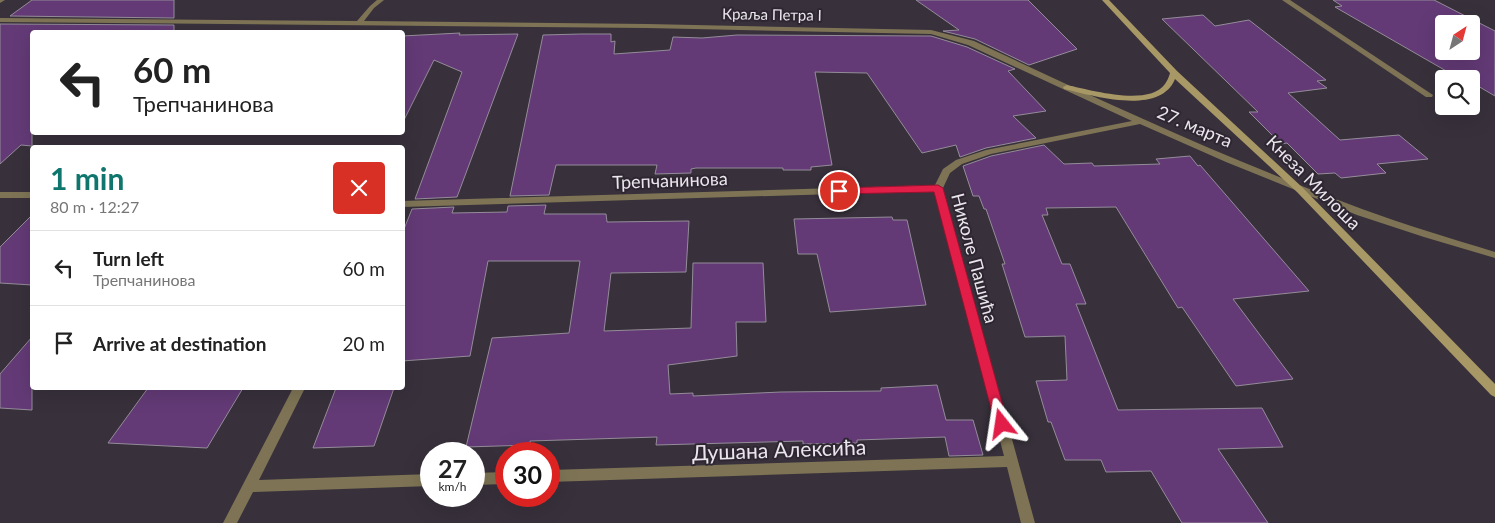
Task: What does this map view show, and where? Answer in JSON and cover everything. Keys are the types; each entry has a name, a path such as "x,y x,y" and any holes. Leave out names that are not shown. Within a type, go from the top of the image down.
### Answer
{"main road":[{"name":"Кнеза Милоша","path":"1105,0 1174,73 1300,190 1495,392"},
{"path":"1067,87 1126,98 1144,97 1163,90 1172,81 1174,73"}],"street":[{"path":"358,24 372,6 381,0"},
{"path":"1284,0 1429,95"},
{"name":"Краља Петра I","path":"0,20 817,28 917,31 944,34"},
{"name":"27. марта","path":"944,34 971,43 1300,190 1422,234 1495,255"},
{"name":"Николе Пашића","path":"1028,523 938,188 946,171 959,162 974,157 1033,142 1142,121"},
{"name":"Трепчанинова","path":"405,204 938,188"},
{"path":"0,195 30,195"},
{"path":"230,523 298,390"},
{"name":"Душана Алексића","path":"560,476 1011,461"},
{"path":"250,486 420,480"}],"building":[{"path":"32,0 174,0 174,18 10,16"},
{"path":"916,0 1028,0 1077,49 1029,65 975,39 943,31 959,30"},
{"path":"1333,0 1434,0 1464,15 1435,15 1435,60 1480,60 1480,23 1495,31 1495,96 1480,87 1480,70 1445,70 1335,7 1342,6"},
{"path":"1203,15 1215,26 1249,20 1326,80 1317,81 1327,88 1288,93 1340,140 1399,135 1428,159 1377,164 1386,173 1341,178 1335,173 1318,174 1287,143 1281,144 1249,112 1258,112 1162,19"},
{"path":"0,24 174,25 174,30 30,30 30,135 32,135 32,145 21,145 0,164"},
{"path":"460,33 459,35 518,34 457,197 415,199 462,72 434,60 405,118 405,36"},
{"path":"611,34 611,42 615,41 614,54 670,50 673,37 702,38 737,35 931,36 967,47 1015,69 1008,71 1046,111 1013,116 1036,138 986,148 960,157 956,145 922,153 867,73 815,72 832,165 811,167 811,170 783,170 783,168 696,168 691,169 691,173 655,174 657,165 556,165 549,195 510,196 543,35"},
{"path":"1044,145 1064,164 1092,163 1094,166 1160,164 1156,159 1190,156 1198,166 1200,165 1309,291 1233,299 1293,379 1236,386 1182,307 1178,308 1116,207 1046,208 1048,215 1042,215 1062,264 1070,264 1086,304 1076,304 1118,410 1262,408 1283,447 1218,449 1268,523 1182,523 1151,471 1106,472 1101,460 1065,460 1051,422 1048,422 1036,381 1067,380 1065,336 1025,337 1002,264 1005,264 986,209 984,209 979,196 973,196 963,166 991,156"},
{"path":"546,205 544,214 606,214 607,222 689,221 686,272 611,273 604,331 691,328 693,263 763,263 766,322 736,322 737,356 668,365 670,394 693,393 693,396 781,392 881,391 881,388 937,385 946,420 973,420 983,455 949,456 945,437 857,440 857,443 803,444 803,441 656,445 657,437 495,442 495,446 485,446 485,442 467,442 492,338 569,333 580,261 488,261 470,356 405,361 405,226 412,209 454,207 452,213 507,212 508,206"},
{"path":"30,217 30,285 0,283 0,247"},
{"path":"892,217 893,220 907,220 926,305 830,312 817,254 798,254 794,219"},
{"path":"30,339 32,410 0,408 0,374"},
{"path":"147,390 242,390 207,448 108,443"},
{"path":"335,390 393,390 374,446 313,448"}],"route":[{"path":"839,191 938,188 1002,424"}]}
